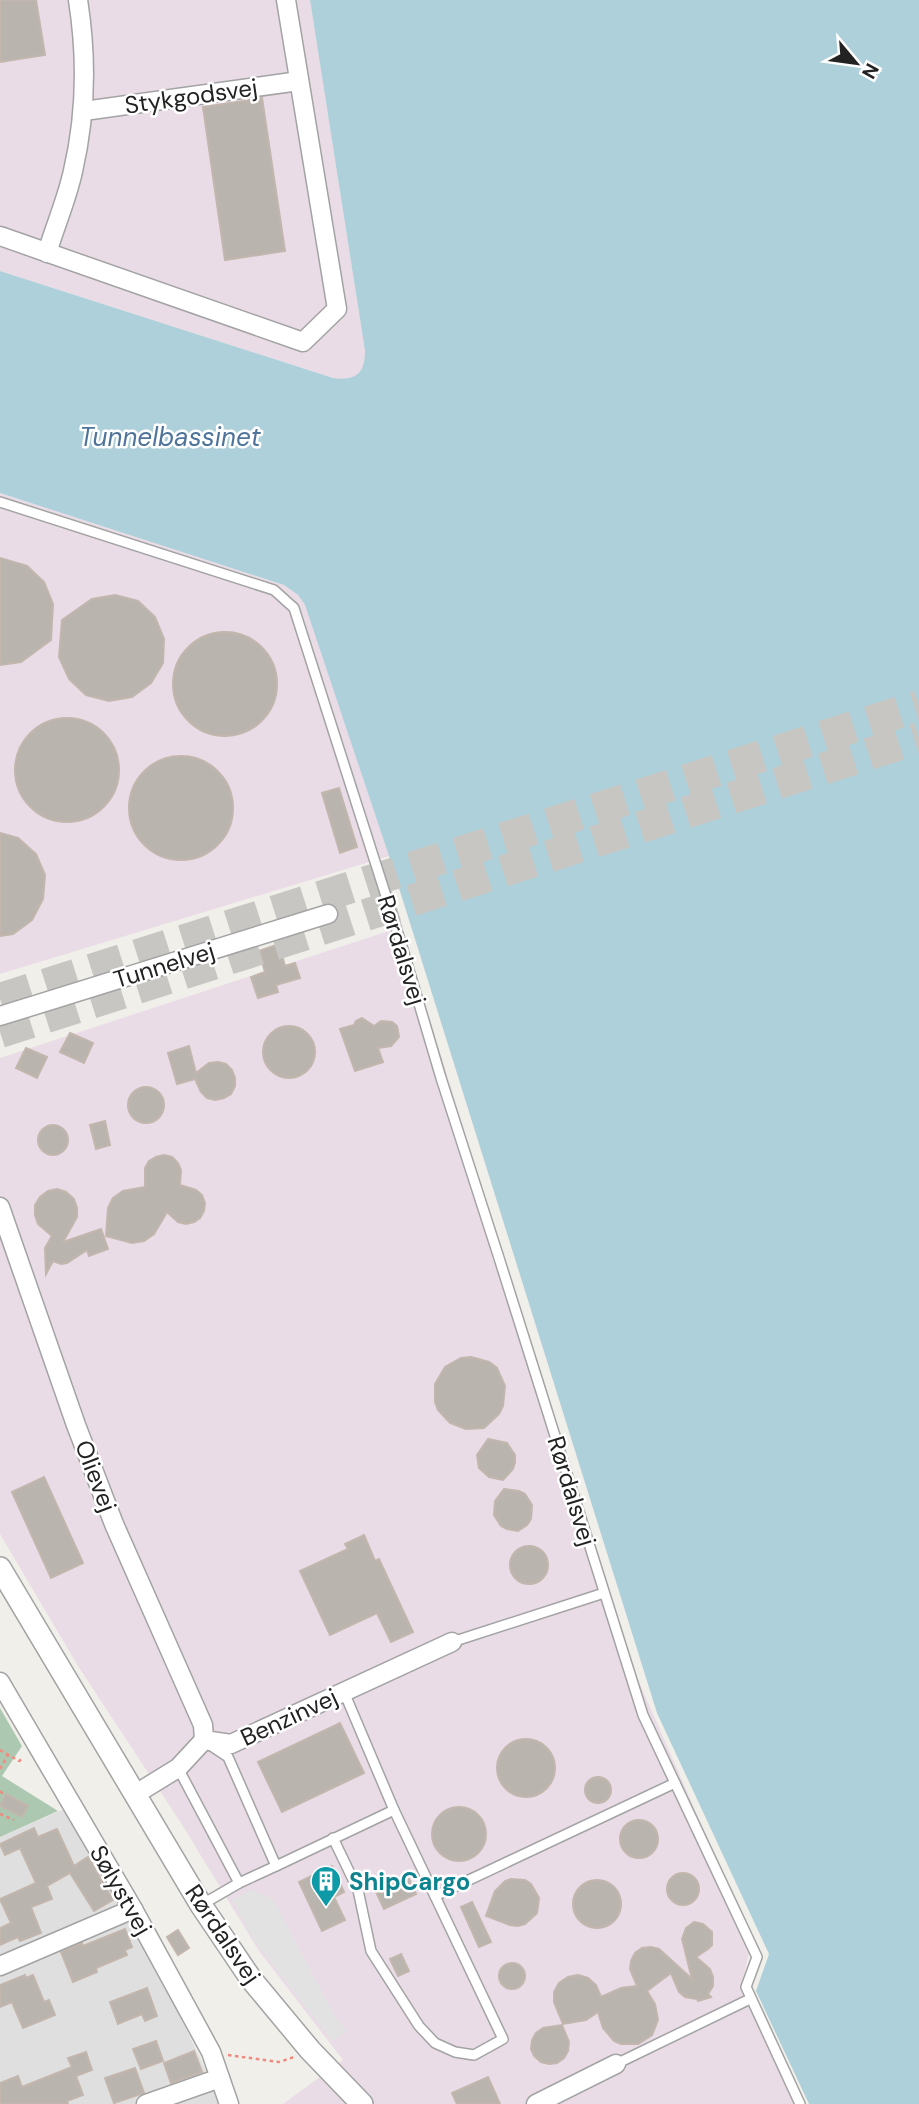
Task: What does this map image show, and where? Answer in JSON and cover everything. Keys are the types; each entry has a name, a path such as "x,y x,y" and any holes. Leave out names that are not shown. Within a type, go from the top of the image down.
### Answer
{"street":[{"path":"47,253 73,173 84,111 82,27 78,0"},
{"path":"0,236 303,342 337,309 286,0"},
{"name":"Stykgodsvej","path":"84,111 299,81"},
{"name":"Tunnelvej","path":"0,1016 328,914"},
{"name":"Olievej","path":"0,1207 114,1524 203,1725 204,1741"},
{"name":"Rørdalsvej","path":"0,1568 201,1905 251,1979 310,2050 362,2104"},
{"name":"Benzinvej","path":"134,1794 178,1768 204,1741 232,1744 452,1642"},
{"name":"Sølystvej","path":"0,1682 133,1909 211,2052 229,2104"},
{"path":"0,1966 133,1909"},
{"path":"536,2104 616,2064"},
{"path":"146,2104 220,2078"}],"lane":[{"name":"Rørdalsvej","path":"0,502 274,590 294,608 642,1715 757,1957 746,1987 750,1999"},
{"path":"452,1642 604,1593"},
{"path":"333,1838 358,1889 371,1951 419,2026 435,2043 455,2052 474,2055 503,2039 394,1810 344,1692"},
{"path":"204,1741 228,1757 276,1866"},
{"path":"178,1768 239,1883"},
{"path":"435,1896 675,1783"},
{"path":"201,1905 239,1883 394,1810"},
{"path":"616,2064 750,1999 800,2104"}],"path":[{"path":"0,1750 19,1761 38,1747"},
{"path":"0,1768 8,1755"},
{"path":"0,1791 0,1797"},
{"path":"0,1814 14,1820"},
{"path":"211,2052 279,2062 310,2050"}],"shaded area":[{"path":"0,0 310,0 365,351 365,363 358,375 346,380 333,378 0,271"},
{"path":"0,493 284,585 298,595 311,619 389,856 0,974"},
{"path":"401,927 629,1659 752,1940 741,1987 798,2104 283,2104 343,2060 259,1951 181,1823 78,1666 0,1534 0,1058"},
{"path":"69,1807 141,1936 216,2091 218,2104 0,2104 0,1837"},
{"path":"251,1890 273,1899 334,2015 347,2032 332,2041 255,1942 232,1900"}],"green space":[{"path":"0,1708 22,1746 2,1776 58,1811 0,1837"}],"water":[{"name":"Tunnelbassinet","path":"310,0 919,0 919,2104 809,2104 756,1991 769,1954 657,1713 389,856 305,605 298,595 284,585 0,493 0,271 333,378 353,377 361,370 365,351"}],"building":[{"path":"0,0 36,0 45,55 0,62"},
{"path":"262,98 285,251 225,260 203,107"},
{"path":"0,558 27,566 44,582 53,604 51,640 21,662 0,665"},
{"path":"115,595 138,601 155,617 164,639 163,663 151,683 132,697 109,701 86,695 69,679 59,657 62,620 92,599"},
{"path":"225,632 245,636 262,647 273,664 277,684 273,704 262,721 245,732 225,736 205,732 188,721 177,704 173,684 177,664 188,647 205,636"},
{"path":"67,718 87,722 104,733 115,750 119,770 115,790 104,807 87,818 67,822 47,818 30,807 19,790 15,770 19,750 30,733 47,722"},
{"path":"181,756 201,760 218,771 229,788 233,808 229,828 218,845 201,856 181,860 161,856 144,845 133,828 129,808 133,788 144,771 161,760"},
{"path":"339,788 357,847 340,853 322,793"},
{"path":"0,833 18,838 36,854 45,875 43,899 32,920 13,934 0,936"},
{"path":"279,944 285,966 295,963 300,978 276,985 278,992 258,998 251,977 265,972 259,951"},
{"path":"362,1018 374,1026 381,1021 392,1022 397,1026 399,1037 391,1046 378,1048 383,1062 355,1071 340,1029 354,1025"},
{"path":"289,1026 299,1028 307,1034 313,1042 313,1062 307,1070 299,1076 289,1078 279,1076 271,1070 265,1062 263,1052 265,1042 271,1034 279,1028"},
{"path":"70,1033 93,1043 84,1063 60,1052"},
{"path":"189,1046 196,1073 209,1063 218,1062 226,1064 232,1070 235,1086 231,1094 215,1100 207,1098 201,1092 195,1079 177,1084 168,1053"},
{"path":"26,1048 47,1057 37,1078 16,1068"},
{"path":"146,1087 159,1092 164,1105 159,1118 146,1123 133,1118 128,1105 133,1092"},
{"path":"105,1121 110,1145 96,1149 90,1125"},
{"path":"53,1125 59,1126 67,1134 67,1146 59,1154 53,1155 47,1154 39,1146 38,1140 39,1134 47,1126"},
{"path":"164,1155 172,1157 178,1163 181,1170 180,1185 202,1195 205,1203 200,1218 186,1224 178,1222 167,1212 154,1234 144,1241 132,1243 106,1236 108,1208 113,1198 123,1191 145,1187 145,1168 149,1161"},
{"path":"57,1189 74,1199 77,1208 77,1217 63,1242 101,1229 108,1249 89,1256 87,1250 67,1263 53,1261 46,1274 45,1248 52,1236 38,1224 35,1205 48,1191"},
{"path":"471,1357 489,1362 497,1368 505,1386 503,1406 499,1414 484,1428 466,1429 450,1423 438,1410 435,1402 435,1384 445,1367 461,1358"},
{"path":"488,1439 507,1443 515,1455 513,1469 503,1480 489,1477 479,1468 477,1455"},
{"path":"44,1477 83,1563 51,1578 12,1492"},
{"path":"504,1489 525,1494 532,1505 531,1519 518,1531 501,1526 494,1515 495,1501"},
{"path":"364,1535 375,1561 379,1559 413,1632 391,1642 377,1613 330,1635 300,1571 348,1549 345,1544"},
{"path":"529,1546 542,1552 548,1565 542,1578 529,1584 516,1578 510,1565 516,1552"},
{"path":"340,1723 364,1773 282,1812 258,1762"},
{"path":"526,1739 542,1744 550,1752 555,1768 550,1784 542,1792 526,1797 510,1792 502,1784 497,1768 502,1752 510,1744"},
{"path":"598,1777 607,1781 611,1790 607,1799 598,1803 589,1799 585,1790 589,1781"},
{"path":"6,1794 28,1806 22,1817 0,1806"},
{"path":"459,1807 478,1815 486,1834 478,1853 459,1861 440,1853 432,1834 440,1815"},
{"path":"639,1820 652,1826 658,1839 652,1852 639,1858 626,1852 620,1839 626,1826"},
{"path":"34,1828 38,1837 57,1829 74,1866 88,1857 113,1900 94,1911 70,1873 47,1886 52,1899 31,1907 41,1933 20,1941 18,1937 0,1945 0,1928 11,1923 0,1899 36,1883 20,1848 5,1855 0,1844"},
{"name":"ShipCargo","path":"332,1866 344,1892 334,1897 345,1920 322,1931 299,1882"},
{"path":"683,1873 694,1878 699,1889 694,1900 683,1905 672,1900 667,1889 672,1878"},
{"path":"408,1877 416,1894 384,1909 376,1892"},
{"path":"511,1879 525,1880 531,1884 539,1898 537,1913 525,1924 518,1926 486,1916 495,1891"},
{"path":"597,1880 614,1887 621,1904 614,1921 597,1928 580,1921 573,1904 580,1887"},
{"path":"472,1902 491,1942 479,1947 461,1907"},
{"path":"694,1922 703,1924 712,1932 712,1945 696,1957 710,1969 713,1977 713,1986 708,1994 711,1997 698,2001 685,1997 679,1992 671,1973 647,1991 655,2004 658,2020 652,2035 638,2044 621,2044 614,2041 603,2028 598,2012 586,2020 563,2024 554,2002 554,1992 559,1983 578,1975 588,1978 596,1985 601,1997 621,1988 637,1986 630,1969 631,1961 635,1953 642,1948 659,1949 692,1979 682,1939 686,1928"},
{"path":"125,1929 132,1947 125,1950 127,1955 96,1968 97,1972 73,1982 61,1952"},
{"path":"178,1930 189,1948 178,1955 167,1937"},
{"path":"401,1954 409,1971 398,1976 390,1959"},
{"path":"512,1963 521,1967 525,1976 521,1985 512,1989 503,1985 499,1976 503,1967"},
{"path":"25,1975 26,1978 33,1975 44,2002 49,2000 55,2015 23,2028 12,2002 0,2007 0,1985"},
{"path":"147,1988 157,2016 145,2021 142,2014 118,2024 110,2002"},
{"path":"562,2025 569,2042 568,2051 557,2063 541,2062 531,2049 532,2040 543,2028"},
{"path":"156,2041 163,2061 141,2069 133,2049"},
{"path":"194,2051 202,2072 171,2083 164,2063"},
{"path":"86,2052 92,2070 76,2076 83,2095 67,2101 68,2104 0,2104 0,2083 18,2076 22,2087 72,2067 68,2058"},
{"path":"135,2068 144,2093 114,2103 105,2078"},
{"path":"488,2077 500,2104 457,2104 452,2093"}],"tunnel":[{"path":"0,999 919,706"},
{"path":"0,1032 919,738"}],"place":[{"name":"ShipCargo","path":"326,1908"}]}
